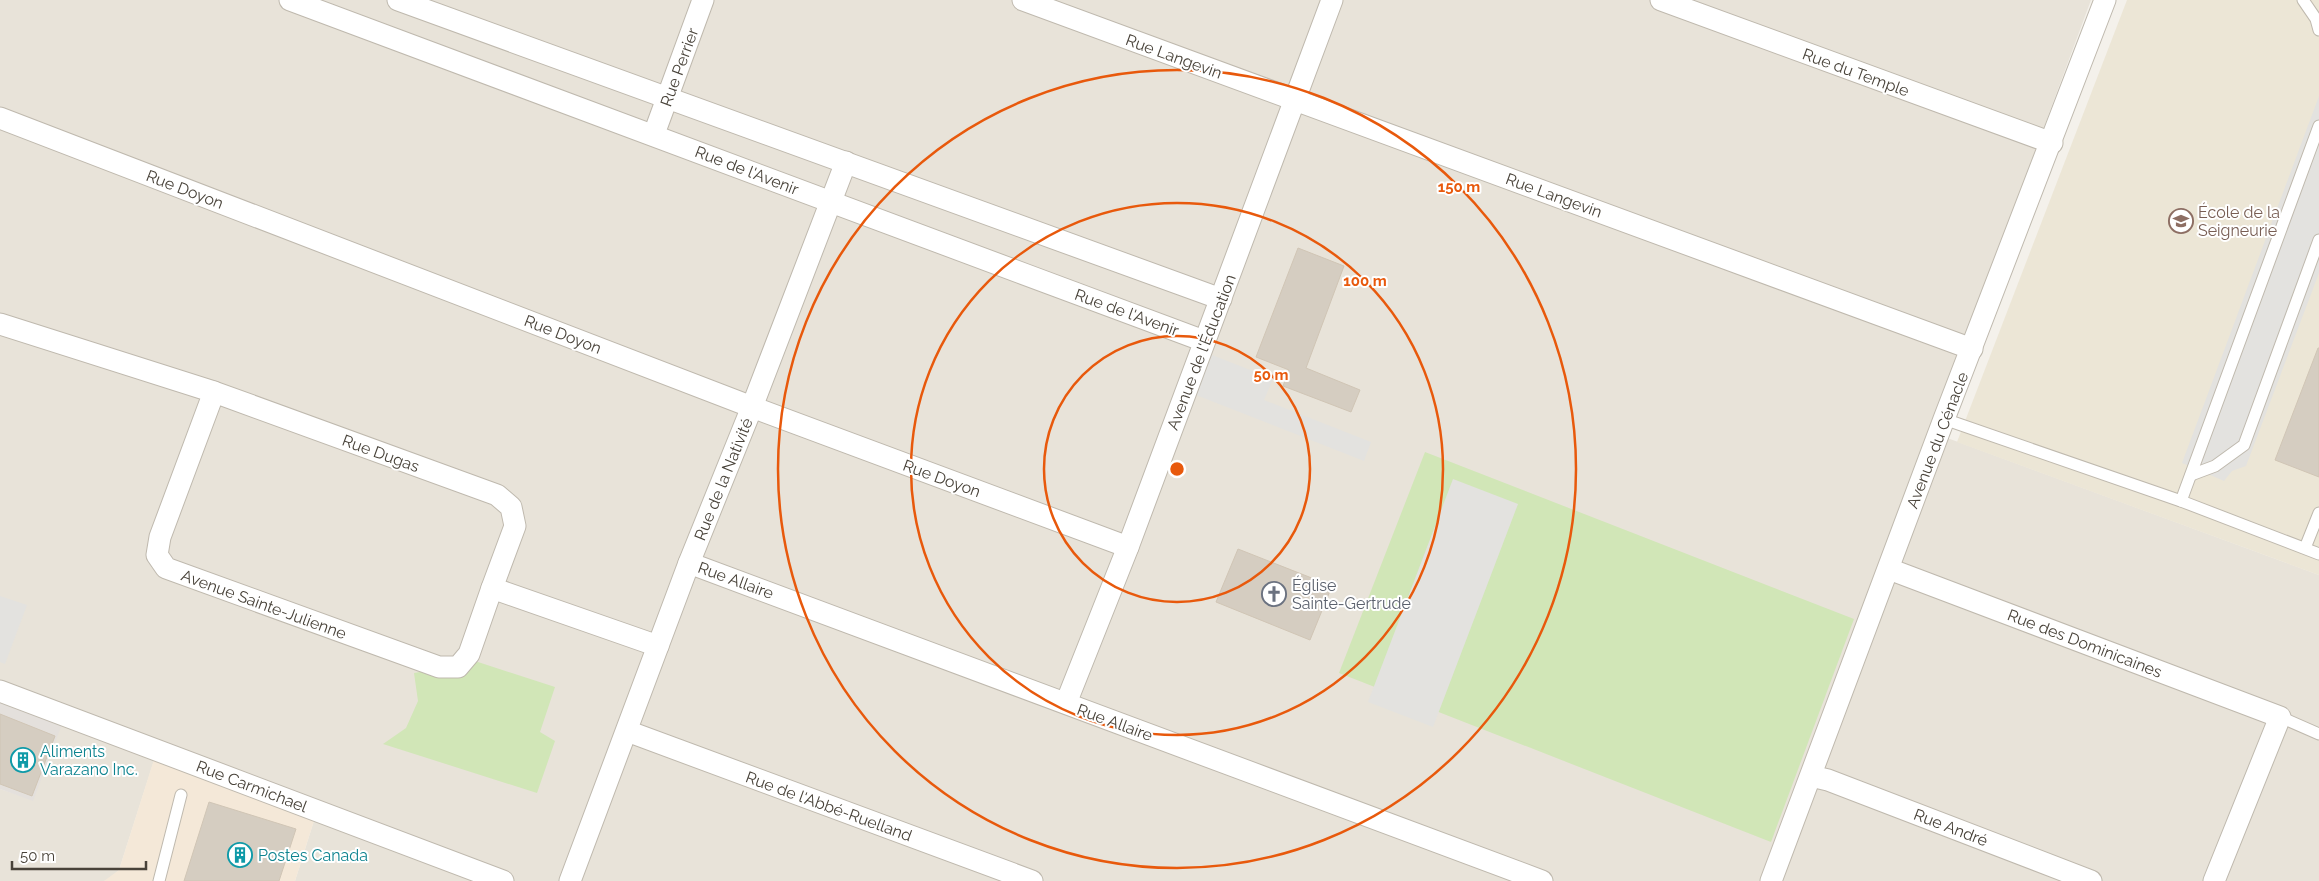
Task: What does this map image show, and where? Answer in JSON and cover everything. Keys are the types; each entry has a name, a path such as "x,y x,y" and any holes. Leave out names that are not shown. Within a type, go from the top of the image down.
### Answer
{"street":[{"name":"Rue de l'Avenir","path":"290,0 654,134 831,203 1204,341"},
{"path":"398,0 1221,299"},
{"name":"Rue Perrier","path":"654,134 703,0"},
{"name":"Rue Langevin","path":"1023,0 1972,349"},
{"name":"Avenue de l'Éducation","path":"1066,704 1128,547 1332,0"},
{"name":"Rue du Temple","path":"1661,0 2052,143"},
{"name":"Avenue du Cénacle","path":"1771,881 1944,419 2052,143 2105,0"},
{"name":"Rue Doyon","path":"0,118 752,407 1128,547"},
{"name":"Rue de la Nativité","path":"570,881 689,563 752,407 846,162"},
{"name":"Rue Dugas","path":"0,324 214,392 498,495 511,507 515,526 492,588"},
{"name":"Avenue Sainte-Julienne","path":"214,392 160,537 157,555 166,568 439,668 458,667 469,654 492,588"},
{"name":"Rue Allaire","path":"689,563 1542,881"},
{"name":"Rue des Dominicaines","path":"1889,569 2280,717"},
{"path":"492,588 658,646"},
{"name":"Rue Carmichael","path":"0,691 503,881"},
{"path":"2214,881 2280,717"},
{"name":"Rue de l'Abbé-Ruelland","path":"627,731 997,875 1032,881"},
{"name":"Rue André","path":"1811,776 1828,780 2091,881"}],"lane":[{"path":"2303,0 2316,19 2319,30"},
{"path":"2181,501 2319,126"},
{"path":"2191,475 2215,466 2244,445 2319,240"},
{"path":"1944,419 2181,501 2319,554"},
{"path":"2305,548 2319,513"},
{"name":"Rue des Dominicaines","path":"2280,717 2319,734"},
{"path":"159,881 181,796"}],"shaded area":[{"path":"0,0 2091,0 1931,432 2319,575 2319,881 295,881 317,811 157,751 119,870 109,879 104,881 0,881 0,789 33,800 0,691"},
{"name":"École de la Seigneurie","path":"2127,0 2319,0 2319,575 1957,442"},
{"path":"2319,96 2319,273 2246,466 2232,471 2224,481 2182,463"},
{"path":"1212,355 1273,379 1264,400 1371,442 1364,461 1196,395"},
{"path":"1453,479 1518,504 1433,727 1368,702"},
{"path":"0,596 27,605 5,664 0,662"},
{"name":"Aliments Varazano Inc.","path":"0,691 65,716 33,801 0,789"},
{"path":"157,750 317,811 295,881 104,881 119,870"}],"green space":[{"path":"1425,452 1854,619 1771,842 1339,673"},
{"path":"478,662 555,687 540,732 555,741 537,793 383,744 406,728 418,701 414,673"}],"building":[{"path":"1298,248 1344,266 1306,368 1360,390 1351,412 1283,386 1289,370 1256,357"},
{"path":"2319,348 2319,477 2275,460"},
{"name":"Église Sainte-Gertrude","path":"1238,549 1332,586 1310,640 1216,602"},
{"name":"Aliments Varazano Inc.","path":"0,714 55,736 32,796 0,784"},
{"name":"Postes Canada","path":"209,802 296,829 279,881 184,881"}],"place":[{"name":"École de la Seigneurie","path":"2181,221"},
{"name":"Église Sainte-Gertrude","path":"1274,594"},
{"name":"Aliments Varazano Inc.","path":"23,760"},
{"name":"Postes Canada","path":"240,855"}]}
